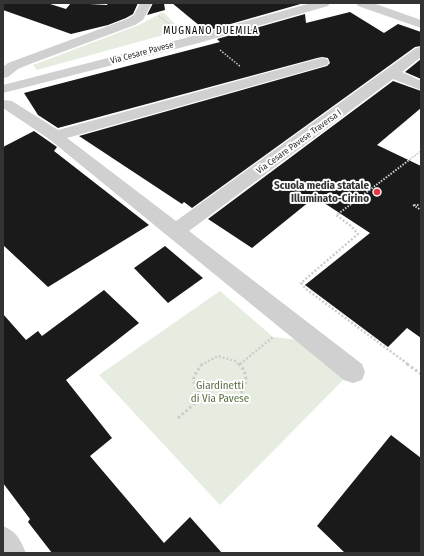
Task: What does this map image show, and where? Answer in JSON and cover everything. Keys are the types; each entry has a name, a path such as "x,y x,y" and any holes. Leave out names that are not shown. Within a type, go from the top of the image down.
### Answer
{"street":[{"path":"3,74 13,66 25,61 130,22 139,17 146,3"},
{"name":"Via Cesare Pavese","path":"5,97 204,37 324,3"},
{"path":"362,3 421,24"},
{"name":"Via Cesare Pavese Traversa I","path":"176,231 392,74 421,51"},
{"path":"56,136 322,62"},
{"path":"392,74 421,86"},
{"path":"5,97 353,372"},
{"path":"3,541 11,553"}],"path":[{"path":"157,15 167,22"},
{"path":"204,37 256,80"},
{"path":"421,151 336,215 352,226 358,234 301,283 306,289 421,374"},
{"path":"421,205 413,205 421,210"},
{"path":"240,364 290,322"},
{"path":"218,356 234,359 240,364 245,371 247,379 246,386 242,394 236,399 227,403 210,401 202,397 194,383 194,375 202,362 218,356"},
{"path":"178,418 202,397"}],"green space":[{"path":"163,12 181,30 37,70 33,65 139,25"},
{"name":"Giardinetti di Via Pavese","path":"220,291 273,337 300,340 346,377 220,505 99,375"}],"building":[{"path":"3,3 47,3 66,9 71,3 107,5 108,3 138,3 133,14 126,18 108,25 71,34 3,10"},
{"path":"153,3 164,3 165,10 147,15"},
{"path":"172,3 304,3 206,31"},
{"path":"350,12 384,33 398,24 421,32 421,46 415,47 192,208 184,202 182,204 79,136 327,66 330,63 328,58 317,58 58,128 38,115 24,93 220,42 217,39 305,14 306,23"},
{"path":"421,59 421,79 405,72"},
{"path":"393,81 421,91 421,108 377,145 421,166 421,338 407,328 388,347 305,285 370,233 315,197 252,248 208,219"},
{"path":"34,131 57,147 54,151 149,225 48,287 3,245 3,147"},
{"path":"165,246 203,278 168,303 134,268"},
{"path":"104,290 139,323 66,380 112,438 90,456 164,543 190,517 222,553 52,553 28,522 30,519 3,483 3,314 26,340 38,331 42,336"},
{"path":"391,435 421,458 421,553 345,553 317,526"}],"place":[{"name":"Scuola media statale Illuminato-Cirino","path":"377,192"}],"district":[{"name":"MUGNANO DUEMILA","path":"211,31"}]}
